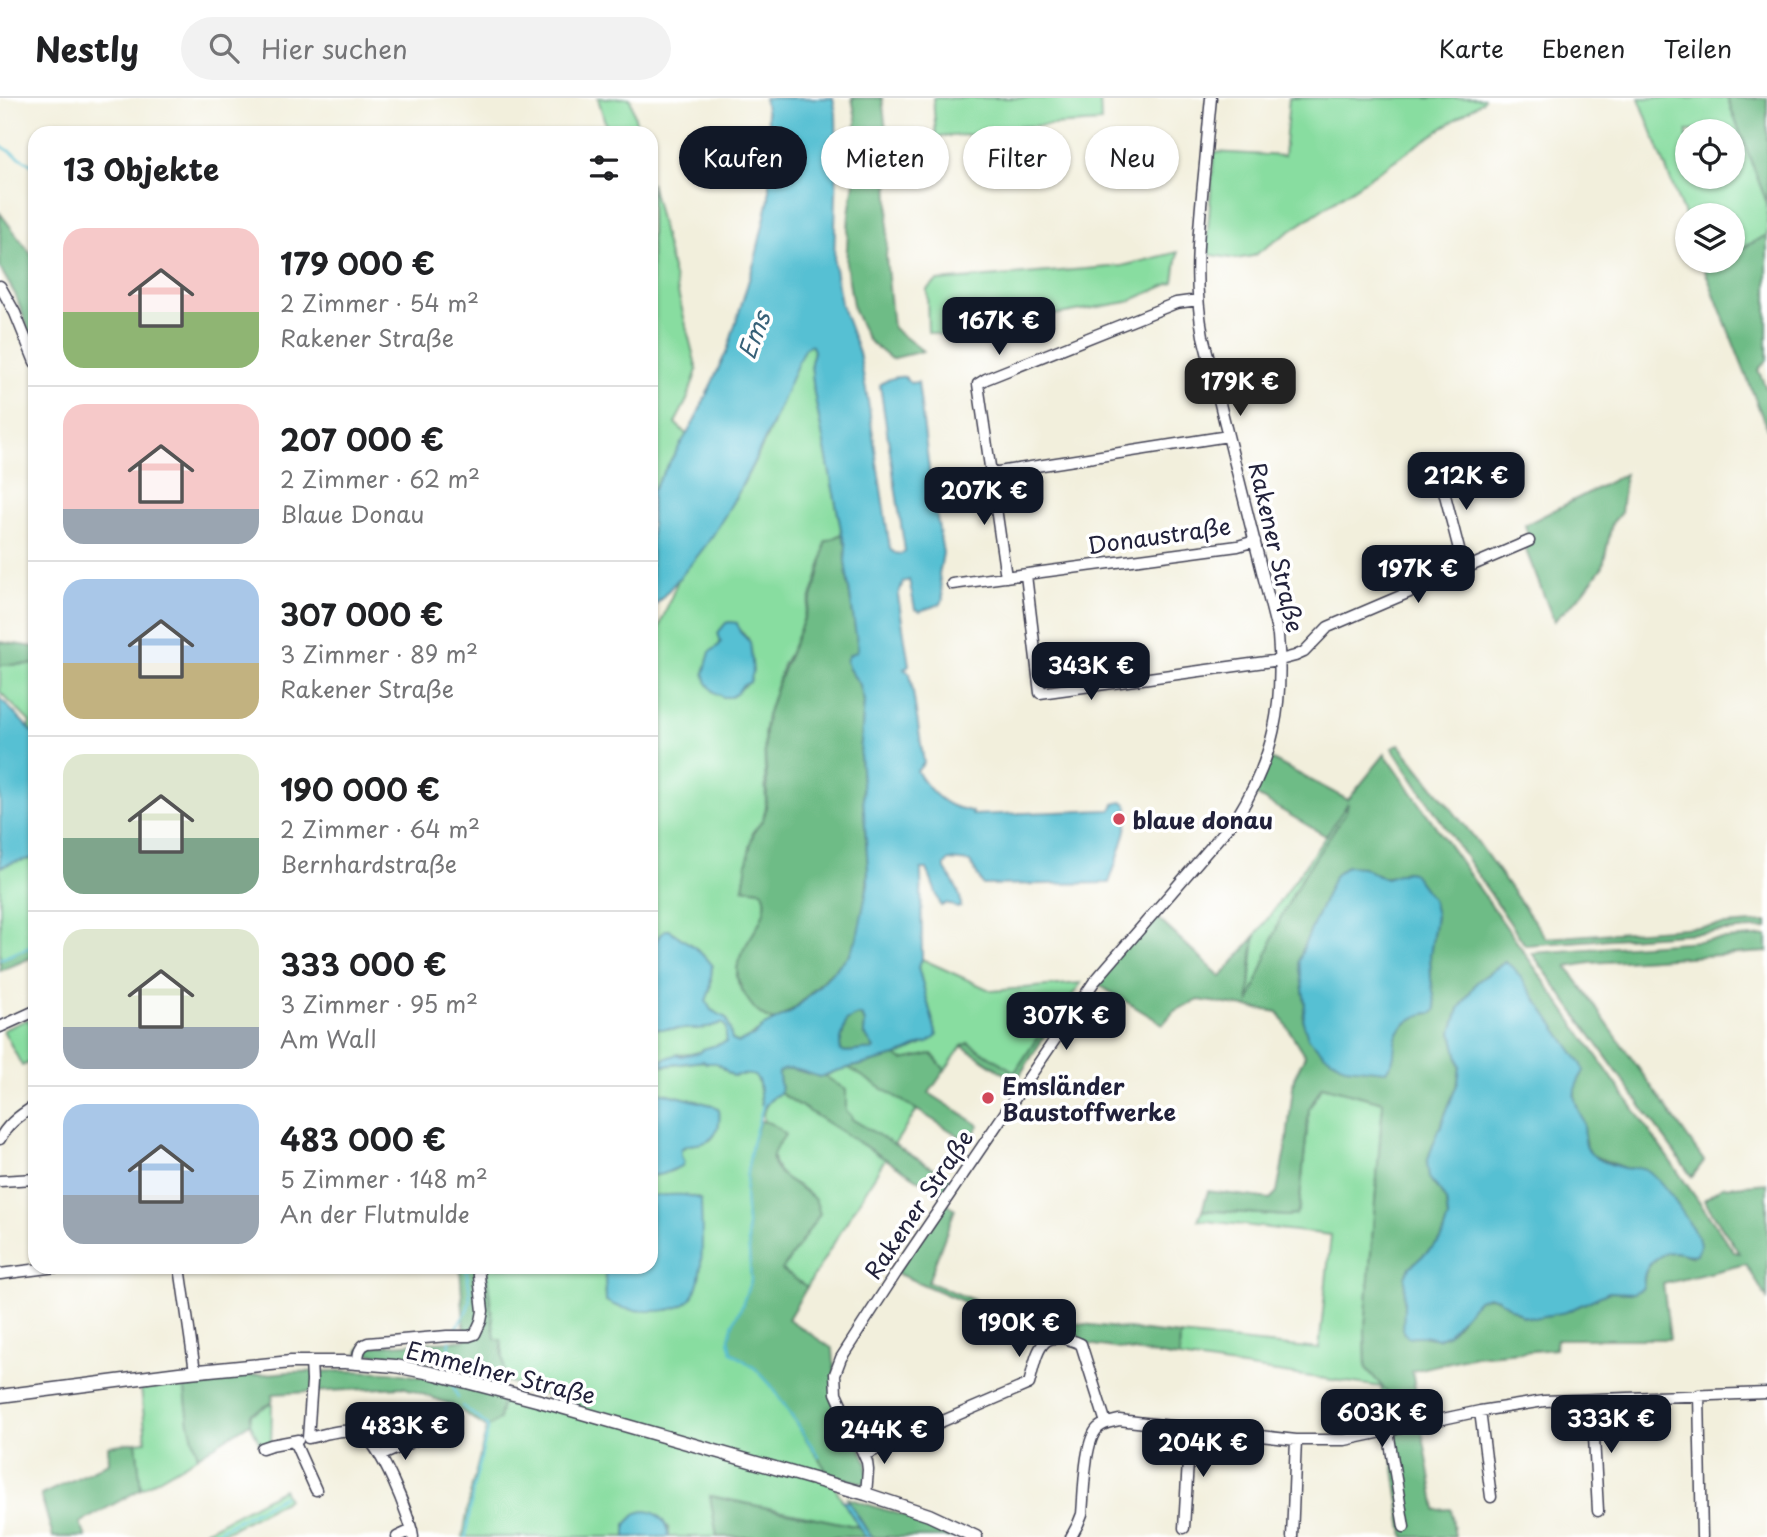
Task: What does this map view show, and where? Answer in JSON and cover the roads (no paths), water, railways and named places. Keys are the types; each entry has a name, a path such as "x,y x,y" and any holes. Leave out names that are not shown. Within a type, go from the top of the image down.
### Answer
{"street":[{"name":"Rakener Straße","path":"866,1494 868,1470 836,1393 835,1374 841,1358 1094,982 1237,817 1261,773 1273,736 1280,690 1278,635 1203,335 1196,284 1211,98"},
{"path":"0,286 28,345"},
{"path":"1006,577 978,384 1176,303 1198,300"},
{"path":"992,473 1228,436"},
{"path":"1437,464 1464,569"},
{"name":"Donaustraße","path":"952,584 1255,541"},
{"path":"1026,575 1040,692 1295,656 1304,652 1328,627 1529,541"},
{"path":"0,1027 28,1014"},
{"path":"0,1139 3,1131 28,1111"},
{"path":"0,1181 28,1179"},
{"path":"0,1274 28,1270"},
{"path":"181,1274 195,1371"},
{"path":"358,1363 358,1353 364,1345 374,1342 475,1334 483,1311 479,1274"},
{"path":"863,1455 1029,1384 1041,1345 1049,1338 1067,1338 1081,1344 1106,1423"},
{"path":"308,1438 311,1361"},
{"name":"Emmelner Straße","path":"0,1396 195,1371 311,1361 395,1366 540,1401 866,1494 929,1515 976,1537"},
{"path":"1071,1537 1082,1514 1091,1438 1098,1428 1119,1420 1296,1440 1345,1440 1479,1411 1544,1401 1767,1393"},
{"path":"1699,1395 1702,1537"},
{"path":"1592,1400 1598,1511"},
{"path":"1479,1411 1491,1497"},
{"path":"1184,1528 1190,1428"},
{"path":"262,1448 347,1431 363,1434 372,1441 408,1515 413,1534 397,1537"},
{"path":"1388,1431 1404,1527"},
{"path":"380,1456 416,1440"},
{"path":"1292,1537 1296,1440"},
{"path":"294,1441 316,1490"}],"water":[{"name":"Ems","path":"764,98 833,98 836,126 821,126 821,189 836,189 834,263 841,304 859,353 890,549 901,554 905,551 880,385 888,380 905,377 910,383 918,382 943,553 939,575 943,599 941,604 920,611 915,609 909,580 903,582 898,596 909,665 904,669 910,673 924,763 917,771 938,797 955,807 972,812 972,815 1111,810 1114,804 1122,802 1128,808 1123,841 1109,883 983,885 970,862 949,860 945,869 960,896 961,907 957,908 947,903 941,906 927,869 921,869 922,959 918,967 937,1036 928,1043 896,1056 820,1077 794,1069 779,1072 780,1093 763,1108 759,1082 752,1075 733,1076 716,1063 703,1061 663,1066 662,1060 677,1054 681,1056 700,1052 726,1042 726,1027 722,1023 702,1029 658,1029 658,937 665,930 669,930 697,949 712,965 710,990 706,1001 711,1010 726,1018 732,1040 738,1043 790,1013 849,955 857,938 868,884 868,869 860,755 864,701 860,685 846,661 849,655 858,649 845,562 846,546 814,393 812,346 804,349 761,447 713,535 658,602 658,481 694,422 728,348 755,260 769,189 807,189 807,126 769,126","holes":["858,1015 863,1017 864,1033 874,1048 872,1050 841,1051 840,1044 846,1021"]},
{"path":"730,622 737,623 740,632 750,642 753,672 750,682 742,686 736,694 723,697 714,692 704,673 710,652 721,642 718,633"},
{"path":"0,698 28,728 28,859 0,867"},
{"path":"1347,866 1363,867 1387,878 1406,871 1412,872 1432,899 1436,915 1430,955 1436,1009 1433,1013 1416,1017 1402,1028 1396,1038 1393,1058 1386,1071 1345,1067 1324,1054 1308,1038 1303,1022 1305,1003 1299,961 1335,875"},
{"path":"1505,962 1514,968 1582,1065 1584,1071 1574,1096 1583,1121 1589,1152 1614,1165 1643,1168 1650,1172 1676,1203 1698,1237 1700,1245 1697,1254 1669,1253 1655,1260 1645,1272 1642,1289 1633,1293 1609,1292 1566,1312 1534,1318 1523,1316 1498,1299 1488,1296 1478,1300 1448,1334 1437,1339 1408,1337 1403,1332 1405,1276 1410,1267 1441,1240 1448,1218 1446,1201 1429,1178 1427,1163 1458,1082 1460,1067 1452,1032 1459,1009 1477,982"},
{"path":"658,1093 712,1105 719,1110 718,1128 713,1137 703,1143 687,1145 681,1149 684,1162 682,1166 658,1175"},
{"path":"683,1195 701,1200 702,1256 692,1297 678,1307 654,1311 623,1308 606,1301 605,1274 658,1274 658,1196"},
{"path":"842,1500 849,1502 871,1537 865,1537"},
{"path":"637,1513 654,1513 661,1519 669,1537 626,1537 626,1524"}],"waterway":[{"path":"0,145 28,163"},
{"path":"0,959 28,948"},
{"path":"763,1105 752,1144 745,1195 751,1280 729,1339 732,1352 756,1369 771,1385 819,1457"},
{"path":"453,1334 468,1309 470,1291 467,1274"},
{"path":"449,1358 450,1340"},
{"path":"453,1386 458,1398"},
{"path":"462,1406 486,1424 488,1429 473,1490 466,1537"},
{"path":"207,1537 283,1496"}],"place":[{"name":"blaue donau","path":"1119,819"},
{"name":"Emsländer Baustoffwerke","path":"988,1098"}]}
